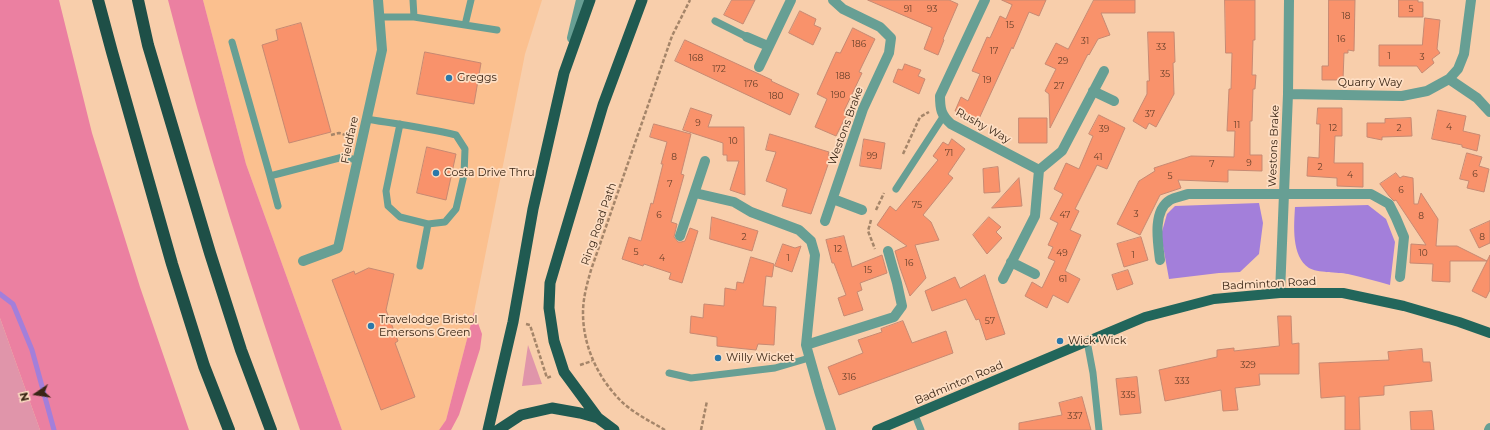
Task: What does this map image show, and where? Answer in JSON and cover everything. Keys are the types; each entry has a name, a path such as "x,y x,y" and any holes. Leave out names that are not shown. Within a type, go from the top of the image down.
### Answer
{"highway":[{"path":"98,0 172,264 204,366 229,430"},
{"path":"138,0 148,45 213,260 241,350 271,430"},
{"path":"488,430 513,322 533,209 564,74 590,0"},
{"path":"598,418 564,372 554,341 549,308 550,283 602,105 642,0"},
{"path":"498,430 521,415 552,408 598,418 614,429"}],"main road":[{"name":"Badminton Road","path":"877,430 1145,317 1214,299 1280,293 1343,293 1404,306 1459,322 1490,333"}],"street":[{"name":"Fieldfare","path":"304,262 338,248 382,50 378,0"},
{"path":"564,74 581,0"},
{"path":"759,67 791,0"},
{"name":"Westons Brake","path":"825,221 863,109 890,53 891,38 880,27 843,9 833,0"},
{"name":"Rushy Way","path":"986,0 940,96 940,105 943,117 951,124 1039,170"},
{"name":"Westons Brake","path":"1280,293 1288,94 1289,0"},
{"name":"Quarry Way","path":"1288,94 1402,96 1427,92 1449,79 1458,69 1464,54 1471,0"},
{"path":"747,37 768,46"},
{"path":"1002,279 1035,216 1039,170 1062,151 1104,71"},
{"path":"1449,79 1477,98 1490,112"},
{"path":"1093,91 1114,101"},
{"path":"680,236 705,161"},
{"path":"695,193 734,202 752,212 799,230 811,241 814,255 806,345 831,430"},
{"path":"1160,260 1157,227 1162,210 1170,201 1188,194 1371,194 1388,204 1404,237 1400,277"},
{"path":"833,199 862,210"},
{"path":"806,345 894,317 902,306 888,251"},
{"path":"1011,262 1035,274"}],"lane":[{"path":"413,0 414,17"},
{"path":"465,25 470,0"},
{"path":"379,17 414,17 497,30"},
{"path":"715,21 747,37"},
{"path":"232,42 278,206"},
{"path":"896,189 943,117"},
{"path":"366,119 400,124 436,130 456,135 465,149 464,175 456,209 445,222 428,224 400,217 388,206 386,191 400,124"},
{"path":"270,176 343,157 357,160"},
{"path":"420,266 428,224"},
{"path":"1087,341 1099,430"},
{"path":"669,373 690,378 775,368 809,358"},
{"path":"915,415 921,430"}],"path":[{"name":"Ring Road Path","path":"665,430 620,400 605,384 592,361 586,337 583,313 585,290 591,270 672,36 690,0"},
{"path":"524,324 530,325 547,378 552,376"},
{"path":"580,365 592,361"},
{"path":"701,430 707,401"}],"shaded area":[{"path":"0,0 59,0 92,133 140,287 189,430 40,430 0,318"},
{"path":"168,0 203,0 246,164 342,430 300,430 264,323 213,162"},
{"path":"203,0 542,0 525,54 474,312 446,420 439,430 342,430 246,164"},
{"path":"1259,203 1263,223 1259,254 1240,272 1169,279 1161,235 1167,214 1175,206"},
{"path":"1368,205 1386,219 1395,242 1390,285 1348,274 1313,270 1303,263 1296,248 1294,231 1295,207"},
{"path":"474,312 482,334 480,349 459,415 451,430 439,430 446,420"},
{"path":"0,318 40,430 0,430"},
{"path":"528,345 542,384 522,386"}],"building":[{"path":"732,0 755,0 743,24 724,15"},
{"path":"868,0 949,0 958,4 938,55 924,49 932,28"},
{"path":"1002,0 1046,0 1039,16 1029,12 978,121 955,111 961,97 968,101 980,74 972,71 987,37 990,38 1000,16 1006,19 1012,5"},
{"path":"1094,0 1135,0 1135,13 1101,13 1110,35 1098,39 1089,55 1088,54 1050,128 1049,94 1045,91 1056,69 1045,64 1056,43 1068,49"},
{"path":"1225,0 1255,0 1255,40 1253,40 1252,75 1256,75 1255,89 1253,89 1252,121 1250,121 1250,155 1262,155 1262,171 1228,170 1228,182 1178,180 1181,188 1160,195 1140,235 1117,224 1139,181 1155,171 1154,168 1191,156 1234,157 1235,131 1227,131 1229,89 1231,89 1232,53 1226,53"},
{"path":"1329,0 1355,0 1354,51 1348,50 1348,53 1344,53 1343,80 1322,80 1322,66 1328,66"},
{"path":"1399,0 1418,0 1418,2 1423,2 1423,17 1399,17"},
{"path":"800,11 816,19 814,25 821,28 813,45 789,33"},
{"path":"1425,18 1440,20 1437,49 1440,53 1432,59 1434,63 1422,73 1417,66 1379,66 1379,45 1422,45"},
{"path":"301,23 331,132 289,143 262,45 278,40 276,30"},
{"path":"853,28 875,39 859,72 862,73 844,111 848,112 836,136 815,127 827,99 817,94 836,52 840,53"},
{"path":"1148,32 1174,32 1175,62 1173,63 1174,94 1156,127 1149,123 1146,129 1133,121 1147,94 1147,81 1149,81"},
{"path":"685,40 799,94 790,115 675,61"},
{"name":"Greggs","path":"425,52 481,63 474,104 417,94"},
{"path":"905,64 921,70 918,76 925,79 919,94 893,82 898,69 902,70"},
{"path":"691,108 712,115 708,127 744,127 745,195 730,190 739,161 727,161 727,155 723,155 723,143 683,130"},
{"path":"1318,108 1342,108 1342,136 1335,136 1334,163 1363,163 1363,187 1337,186 1337,178 1307,176 1308,157 1319,158 1320,124 1317,124"},
{"path":"1438,110 1466,116 1463,131 1480,135 1477,151 1462,147 1462,145 1432,139"},
{"path":"1099,115 1125,128 1107,169 1097,165 1075,209 1079,211 1070,230 1081,235 1065,271 1080,279 1068,303 1053,295 1047,308 1025,296 1032,282 1042,288 1055,261 1048,258 1053,247 1048,245 1058,223 1050,219 1063,194 1054,189 1066,163 1079,169 1093,136 1089,134"},
{"path":"1019,118 1047,118 1047,143 1019,143"},
{"path":"1411,118 1412,136 1382,137 1382,140 1367,137 1367,123 1385,123 1385,119"},
{"path":"654,124 691,134 681,174 684,175 671,222 677,224 674,237 678,242 685,241 690,228 698,231 682,283 669,279 671,273 644,264 643,266 622,259 629,237 641,241 651,203 653,204 663,164 661,164 667,142 650,137"},
{"path":"770,134 829,152 828,155 831,156 811,214 782,206 787,189 766,181 776,152 766,150"},
{"path":"864,139 885,143 881,169 860,166"},
{"path":"952,139 965,149 948,174 953,178 923,215 931,222 939,240 915,245 926,278 910,296 895,251 907,246 877,225 890,206 896,211 938,160 933,156 943,142 948,145"},
{"name":"Costa Drive Thru","path":"427,147 456,154 446,200 417,193"},
{"path":"1467,153 1482,157 1479,166 1489,169 1484,192 1467,188 1469,181 1460,179"},
{"path":"998,167 1000,192 984,193 983,169"},
{"path":"1396,173 1400,178 1403,176 1413,178 1414,204 1418,204 1421,193 1438,219 1436,246 1457,246 1487,261 1450,261 1450,282 1432,281 1433,264 1410,263 1411,244 1426,245 1396,200 1394,201 1389,196 1380,184"},
{"path":"1019,178 1022,206 992,208"},
{"path":"712,217 758,231 752,251 710,239"},
{"path":"989,217 1001,227 996,232 1002,238 987,254 973,235"},
{"path":"1490,221 1490,243 1479,248 1470,230"},
{"path":"844,236 852,267 882,255 887,273 860,283 862,290 857,292 863,310 844,316 838,298 846,295 834,263 832,263 826,240"},
{"path":"1141,237 1148,260 1124,267 1117,244"},
{"path":"783,244 795,248 801,246 792,272 775,266"},
{"path":"1490,255 1490,290 1486,298 1472,291"},
{"path":"751,257 774,264 772,277 766,276 763,306 776,307 774,345 758,344 756,350 717,346 717,337 690,333 691,316 703,318 704,304 724,306 725,288 736,290 737,282 743,283"},
{"name":"Travelodge Bristol Emersons Green","path":"369,268 394,274 386,310 398,341 395,343 415,397 381,410 332,280 354,271 355,274"},
{"path":"1128,270 1133,284 1117,290 1112,275"},
{"path":"985,275 1005,334 986,340 979,319 976,320 966,299 932,311 925,291 955,277 960,288"},
{"path":"1278,316 1291,316 1292,344 1299,343 1299,374 1259,374 1260,385 1235,388 1238,410 1223,411 1221,390 1165,401 1159,370 1217,357 1217,350 1234,348 1234,351 1279,346"},
{"path":"903,321 912,343 946,331 953,353 839,395 828,367 863,353 858,340 882,332 881,329"},
{"path":"1422,349 1423,362 1430,362 1432,381 1384,386 1384,395 1359,397 1360,430 1345,430 1345,396 1321,398 1319,363 1389,360 1388,352"},
{"path":"1137,377 1141,413 1120,415 1116,379"},
{"path":"1082,397 1091,430 1019,430 1019,423 1062,415 1059,403"},
{"path":"1432,411 1434,430 1411,430 1410,412"}],"waterway":[{"path":"0,294 13,304 32,350 54,430"}],"place":[{"name":"Greggs","path":"449,78"},
{"name":"Costa Drive Thru","path":"436,173"},
{"name":"Travelodge Bristol Emersons Green","path":"371,326"},
{"name":"Wick Wick","path":"1060,341"},
{"name":"Willy Wicket","path":"718,358"}]}
